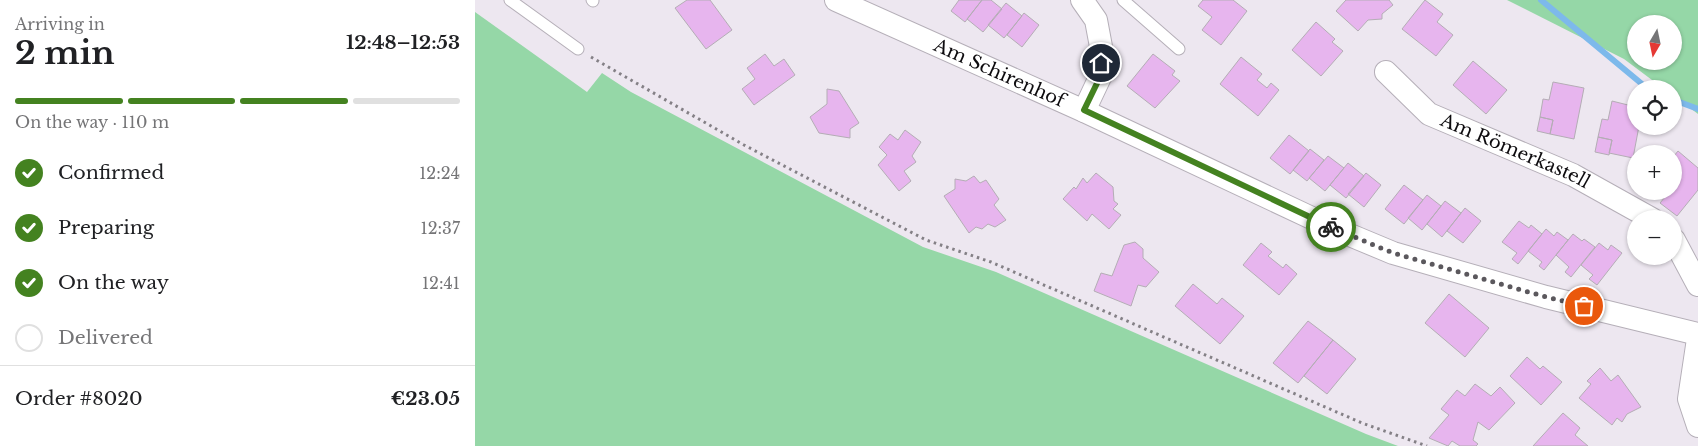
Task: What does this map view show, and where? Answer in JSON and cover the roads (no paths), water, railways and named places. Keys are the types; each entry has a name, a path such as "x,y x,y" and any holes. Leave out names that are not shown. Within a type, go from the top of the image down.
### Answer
{"street":[{"name":"Am Schirenhof","path":"835,0 1084,110 1333,228 1393,253 1546,297 1698,334"},
{"path":"1083,0 1096,20 1102,52 1101,75 1084,110"},
{"name":"Am Römerkastell","path":"1386,72 1429,114 1573,175 1636,210"},
{"path":"1682,255 1698,285"},
{"path":"1698,339 1689,399 1698,426"}],"lane":[{"path":"510,0 578,50"},
{"path":"1123,0 1179,49"}],"waterway":[{"path":"1541,0 1637,80"},
{"path":"1682,103 1698,109"}]}
